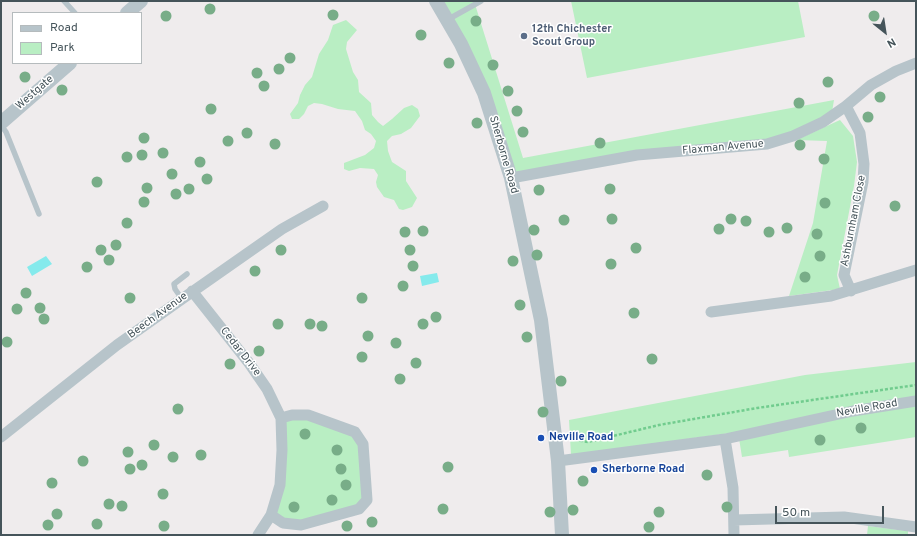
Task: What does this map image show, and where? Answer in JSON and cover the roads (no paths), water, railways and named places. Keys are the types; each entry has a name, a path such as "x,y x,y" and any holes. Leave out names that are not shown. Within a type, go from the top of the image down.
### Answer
{"street":[{"path":"128,12 141,1"},
{"name":"Sherborne Road","path":"436,1 461,44 484,93 511,178 540,320 558,461 562,535"},
{"name":"Flaxman Avenue","path":"511,178 637,155 767,144 793,136 823,122 846,106 871,85 896,71 916,63"},
{"name":"Westgate","path":"1,124 69,64"},
{"name":"Ashburnham Close","path":"846,106 860,133 864,164 863,182 844,275 851,291"},
{"name":"Beech Avenue","path":"1,437 117,345 192,291 282,229 323,206"},
{"path":"711,312 831,296 916,270"},
{"name":"Cedar Drive","path":"192,291 250,363 268,389 281,418 282,450 280,485 271,515 258,535"},
{"name":"Neville Road","path":"558,461 725,439 853,411 916,401"},
{"path":"271,515 282,523 301,524 359,509 366,500 363,444 355,432 308,415 292,415 281,418"},
{"path":"725,439 733,488 734,535"},
{"path":"734,520 844,517 916,527"}],"lane":[{"path":"64,1 73,12"},
{"path":"447,20 481,1"},
{"path":"1,124 6,132 39,214"},
{"path":"182,299 175,289 174,284 186,274"}],"water":[{"path":"46,256 52,264 32,276 27,267"},
{"path":"437,273 439,282 422,286 420,276"}],"place":[{"name":"12th Chichester Scout Group","path":"524,36"},
{"name":"Neville Road","path":"541,438"},
{"name":"Sherborne Road","path":"594,470"}]}
